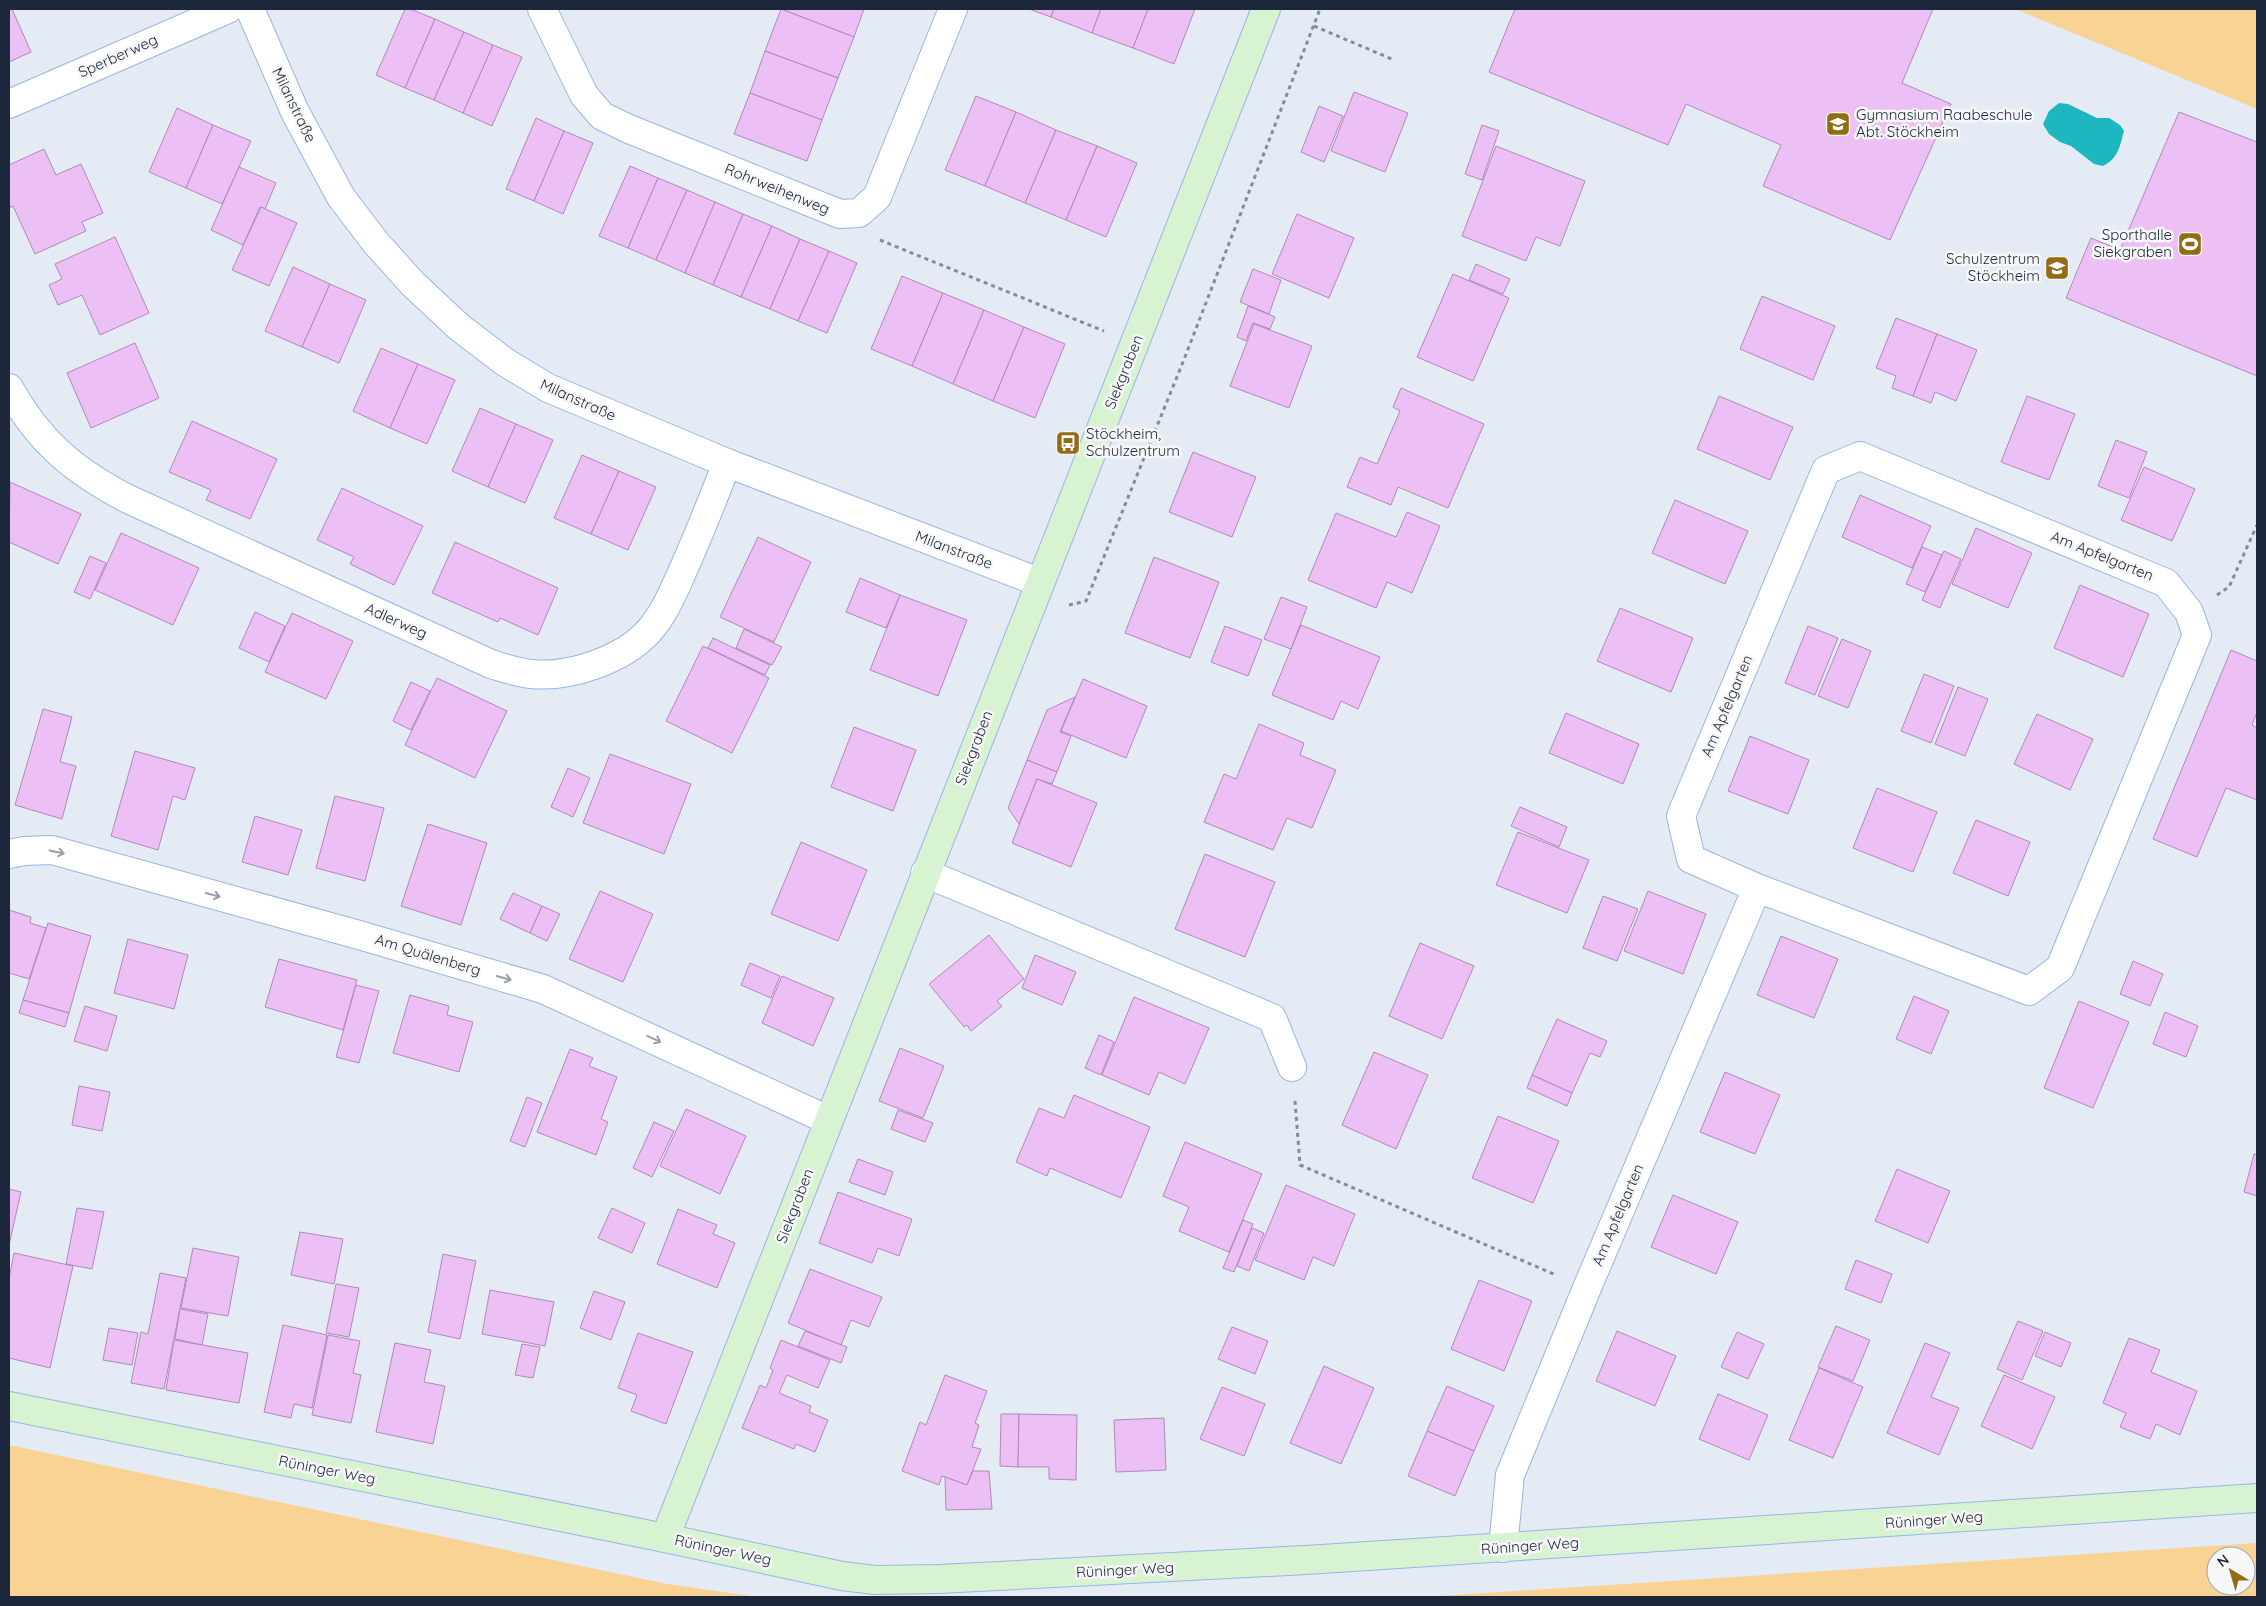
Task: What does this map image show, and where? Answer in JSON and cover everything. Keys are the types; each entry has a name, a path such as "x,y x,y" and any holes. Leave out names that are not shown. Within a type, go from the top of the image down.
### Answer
{"street":[{"name":"Sperberweg","path":"9,104 228,9"},
{"name":"Milanstraße","path":"250,9 295,112 341,197 376,243 412,284 459,327 505,362 548,388 727,463 1039,582"},
{"name":"Rohrweihenweg","path":"542,9 584,95 602,116 629,129 840,214 859,213"},
{"path":"859,213 877,197 953,9"},
{"name":"Siekgraben","path":"665,1538 1026,614 1136,344 1266,9"},
{"name":"Adlerweg","path":"9,388 40,434 66,461 95,482 128,499 491,664 532,674 568,672 600,663 625,650 648,632 668,602 703,525 727,463"},
{"name":"Am Apfelgarten","path":"1860,456 2166,583 2189,612 2197,635 2060,968 2029,991 1757,888 1691,859 1682,816 1826,470 1860,456"},
{"name":"Am Quälenberg","path":"9,854 24,851 52,850 359,935 543,989 828,1120"},
{"path":"925,874 1272,1018 1292,1068"},
{"name":"Am Apfelgarten","path":"1503,1548 1510,1475 1586,1288 1757,888"},
{"name":"Rüninger Weg","path":"9,1406 665,1538 842,1576 875,1580 1054,1574 1503,1548 2257,1498"}],"path":[{"path":"1026,614 1086,602 1183,362 1320,9"},
{"path":"1314,26 1394,60"},
{"path":"859,213 875,238 1136,344"},
{"path":"2189,612 2229,587 2257,526"},
{"path":"1292,1068 1300,1165 1586,1288"}],"shaded area":[{"path":"2015,9 2257,9 2257,109"},
{"path":"9,1445 667,1584 758,1597 9,1597"},
{"path":"2257,1543 2257,1597 1423,1597 2206,1546 2206,1596 2256,1596 2256,1546 2211,1546"}],"water":[{"path":"2059,103 2068,104 2097,118 2109,118 2120,125 2124,131 2118,152 2112,160 2103,166 2094,164 2071,146 2060,142 2049,134 2043,124 2049,111"}],"building":[{"path":"9,9 12,9 31,52 9,62"},
{"path":"405,9 410,9 435,19 405,88 376,75"},
{"path":"781,9 864,9 854,37"},
{"path":"781,9 854,37 838,78 765,51"},
{"path":"1029,9 1054,9 1051,17"},
{"path":"1054,9 1101,9 1092,33 1051,17"},
{"path":"1101,9 1148,9 1133,48 1092,33"},
{"path":"1148,9 1195,9 1174,64 1133,48"},
{"name":"Gymnasium Raabeschule Abt. Stöckheim","path":"1515,9 1933,9 1902,83 1951,104 1890,240 1763,186 1781,145 1686,104 1668,145 1489,72"},
{"path":"435,19 464,32 434,100 405,88"},
{"path":"464,32 493,45 463,113 434,100"},
{"path":"493,45 522,57 492,126 463,113"},
{"path":"765,51 838,78 822,120 750,93"},
{"path":"1354,92 1408,113 1385,172 1331,151"},
{"path":"750,93 822,120 807,161 734,134"},
{"path":"976,96 1016,112 985,186 945,170"},
{"path":"1319,106 1343,116 1324,162 1301,152"},
{"path":"177,108 213,125 186,188 149,172"},
{"path":"1016,112 1056,130 1025,203 985,186"},
{"name":"Sporthalle Siekgraben","path":"2179,112 2257,142 2257,376 2066,298 2091,238 2120,250"},
{"path":"536,118 564,131 534,201 506,189"},
{"path":"213,125 251,141 222,204 186,188"},
{"path":"1482,125 1499,131 1482,180 1465,174"},
{"path":"1056,130 1097,146 1066,220 1025,203"},
{"path":"564,131 593,143 563,214 534,201"},
{"path":"1097,146 1137,163 1106,237 1066,220"},
{"path":"1496,146 1585,181 1560,246 1536,237 1526,261 1462,236"},
{"path":"44,149 56,175 81,164 103,213 82,222 86,231 35,254 13,206 9,208 9,165"},
{"path":"630,166 658,178 628,248 599,236"},
{"path":"239,167 276,183 265,209 260,207 243,245 211,230"},
{"path":"658,178 687,190 656,260 628,248"},
{"path":"687,190 715,202 685,273 656,260"},
{"path":"715,202 743,214 713,285 685,273"},
{"path":"261,207 297,223 269,286 232,270"},
{"path":"743,214 772,226 741,297 713,285"},
{"path":"1297,214 1354,238 1329,298 1272,274"},
{"path":"772,226 800,239 770,309 741,297"},
{"path":"115,237 149,313 100,335 82,295 58,305 49,285 62,279 55,264"},
{"path":"800,239 829,251 798,321 770,309"},
{"path":"829,251 857,263 827,333 798,321"},
{"path":"1476,264 1510,279 1503,294 1469,280"},
{"path":"293,267 330,284 302,347 265,331"},
{"path":"1253,269 1281,280 1269,314 1240,302"},
{"path":"1453,274 1509,298 1473,381 1417,357"},
{"path":"902,276 943,293 912,366 871,349"},
{"path":"330,284 366,300 339,363 302,347"},
{"path":"943,293 984,310 953,384 912,366"},
{"path":"1762,296 1835,326 1813,380 1740,349"},
{"path":"1248,306 1275,317 1270,329 1253,323 1246,341 1237,337"},
{"path":"984,310 1024,327 993,401 953,384"},
{"path":"1896,318 1937,334 1913,396 1892,388 1896,376 1876,368"},
{"path":"1254,324 1312,346 1289,408 1230,386"},
{"path":"1024,327 1065,344 1035,418 993,401"},
{"path":"1937,334 1977,350 1956,401 1935,392 1931,403 1913,396"},
{"path":"135,343 159,398 91,428 67,373"},
{"path":"381,348 418,364 390,428 353,411"},
{"path":"418,364 455,380 427,444 390,428"},
{"path":"1401,388 1484,424 1448,508 1398,487 1391,505 1347,487 1360,457 1377,464 1400,411 1393,407"},
{"path":"1719,396 1793,427 1770,480 1697,449"},
{"path":"2027,396 2075,414 2049,480 2001,462"},
{"path":"480,408 516,424 488,487 452,471"},
{"path":"192,421 277,459 250,519 206,500 211,490 169,472"},
{"path":"516,424 553,440 525,503 488,487"},
{"path":"2116,440 2147,452 2129,498 2098,486"},
{"path":"1193,452 1256,477 1232,537 1169,512"},
{"path":"582,455 619,471 591,534 554,518"},
{"path":"2144,467 2195,489 2172,541 2121,520"},
{"path":"619,471 656,487 628,550 591,534"},
{"path":"10,482 81,514 58,564 9,542"},
{"path":"342,488 423,526 394,585 350,564 354,557 317,540"},
{"path":"1860,495 1931,526 1912,568 1842,537"},
{"path":"1675,500 1748,531 1725,584 1652,553"},
{"path":"1407,512 1440,526 1412,593 1387,582 1376,608 1308,580 1336,513 1396,537"},
{"path":"1976,528 2032,553 2008,608 1952,584"},
{"path":"121,533 199,568 173,625 95,590"},
{"path":"758,537 811,562 774,642 720,617"},
{"path":"455,542 558,588 538,635 500,618 498,622 432,593"},
{"path":"1922,547 1942,555 1925,592 1906,584"},
{"path":"1944,551 1961,559 1940,608 1922,600"},
{"path":"90,556 106,563 90,599 74,592"},
{"path":"1154,557 1219,582 1190,658 1125,633"},
{"path":"860,578 900,595 886,628 846,612"},
{"path":"2080,585 2149,614 2123,677 2054,648"},
{"path":"900,595 967,620 938,696 870,670"},
{"path":"1281,597 1307,607 1291,649 1264,639"},
{"path":"1620,608 1693,638 1671,692 1597,661"},
{"path":"255,612 285,626 269,662 239,648"},
{"path":"292,613 353,641 326,699 265,672"},
{"path":"1301,625 1380,657 1358,709 1341,701 1333,720 1272,695"},
{"path":"1225,626 1262,640 1248,676 1211,662"},
{"path":"1808,626 1838,638 1815,695 1785,683"},
{"path":"744,629 782,647 772,665 736,648"},
{"path":"713,638 770,665 765,675 708,648"},
{"path":"1842,639 1871,651 1848,708 1818,696"},
{"path":"703,646 769,678 732,753 666,721"},
{"path":"2231,650 2257,661 2257,712 2252,725 2257,728 2257,800 2226,788 2197,857 2153,839"},
{"path":"1924,674 1954,686 1931,743 1901,731"},
{"path":"437,678 507,711 475,778 405,745"},
{"path":"1083,679 1147,706 1126,758 1061,731"},
{"path":"411,682 430,691 411,730 393,721"},
{"path":"1958,687 1988,699 1965,756 1935,744"},
{"path":"1075,697 1060,732 1071,736 1057,772 1027,760 1047,710"},
{"path":"43,709 72,717 60,762 76,766 62,819 15,805"},
{"path":"1566,713 1639,744 1623,784 1549,753"},
{"path":"2037,714 2093,739 2070,790 2014,764"},
{"path":"1259,724 1304,743 1300,755 1336,770 1312,828 1287,818 1273,850 1204,822 1224,774 1236,779"},
{"path":"854,727 916,750 893,811 831,787"},
{"path":"1750,736 1809,760 1788,814 1728,791"},
{"path":"135,751 195,768 185,800 173,796 158,850 111,836"},
{"path":"610,754 691,784 664,854 583,823"},
{"path":"1027,760 1057,772 1052,784 1037,779 1019,824 1008,808"},
{"path":"568,768 590,778 573,817 551,807"},
{"path":"1037,779 1097,803 1071,867 1012,843"},
{"path":"1877,788 1937,812 1913,872 1853,848"},
{"path":"335,796 384,808 365,881 316,868"},
{"path":"1520,807 1567,827 1559,847 1511,826"},
{"path":"255,816 302,830 288,875 242,862"},
{"path":"1976,820 2030,842 2008,896 1953,873"},
{"path":"428,824 487,843 461,925 401,906"},
{"path":"1518,832 1589,860 1567,913 1496,885"},
{"path":"801,842 867,870 838,941 771,914"},
{"path":"1205,854 1275,882 1245,957 1175,929"},
{"path":"600,891 653,914 623,982 569,959"},
{"path":"1648,891 1706,914 1683,974 1624,951"},
{"path":"513,893 542,906 530,933 500,919"},
{"path":"1603,896 1638,909 1617,961 1583,948"},
{"path":"542,906 560,914 547,941 530,933"},
{"path":"9,910 31,917 30,923 46,928 29,979 9,973"},
{"path":"48,923 91,936 69,1013 23,1000"},
{"path":"989,935 1024,979 997,1001 1002,1006 971,1031 967,1025 964,1027 929,984"},
{"path":"1781,936 1838,959 1814,1018 1757,995"},
{"path":"128,939 188,955 174,1009 114,993"},
{"path":"1420,943 1474,966 1442,1039 1389,1016"},
{"path":"1035,955 1076,972 1062,1005 1022,988"},
{"path":"279,959 357,980 343,1030 265,1007"},
{"path":"2133,961 2163,974 2150,1006 2120,994"},
{"path":"750,963 780,976 771,998 741,985"},
{"path":"782,976 834,998 813,1046 762,1023"},
{"path":"356,985 379,991 359,1063 336,1057"},
{"path":"410,995 449,1006 447,1015 473,1022 459,1072 393,1053"},
{"path":"1914,996 1949,1011 1931,1054 1896,1039"},
{"path":"1134,997 1209,1028 1185,1084 1159,1072 1149,1095 1102,1075"},
{"path":"23,1000 69,1013 65,1027 19,1013"},
{"path":"2079,1001 2129,1022 2093,1108 2044,1088"},
{"path":"85,1006 117,1016 107,1051 74,1041"},
{"path":"2165,1012 2198,1026 2186,1057 2153,1044"},
{"path":"1557,1019 1607,1041 1600,1057 1590,1053 1572,1093 1532,1075"},
{"path":"1099,1035 1114,1042 1101,1075 1085,1068"},
{"path":"900,1048 944,1066 923,1118 879,1101"},
{"path":"570,1049 593,1058 589,1066 617,1077 601,1119 608,1122 596,1155 537,1132"},
{"path":"1374,1052 1428,1075 1396,1149 1342,1125"},
{"path":"1725,1072 1780,1095 1755,1154 1700,1132"},
{"path":"1532,1075 1572,1093 1567,1106 1527,1088"},
{"path":"79,1086 110,1092 102,1131 72,1125"},
{"path":"1074,1095 1150,1127 1121,1198 1050,1168 1047,1176 1016,1162 1039,1108 1064,1118"},
{"path":"527,1097 542,1103 525,1147 510,1141"},
{"path":"686,1109 746,1136 720,1194 660,1166"},
{"path":"898,1110 933,1123 925,1142 891,1129"},
{"path":"1498,1116 1559,1141 1533,1203 1472,1178"},
{"path":"654,1122 674,1131 652,1177 633,1168"},
{"path":"1185,1142 1262,1174 1229,1252 1179,1231 1189,1207 1163,1196"},
{"path":"2254,1154 2257,1155 2257,1196 2244,1192"},
{"path":"858,1159 893,1172 885,1195 849,1182"},
{"path":"1897,1169 1950,1191 1928,1243 1875,1221"},
{"path":"1286,1185 1355,1214 1334,1266 1313,1257 1304,1280 1255,1260"},
{"path":"9,1189 21,1192 9,1245"},
{"path":"838,1192 912,1219 899,1256 878,1248 872,1263 819,1243"},
{"path":"1673,1195 1738,1222 1716,1274 1651,1247"},
{"path":"77,1208 104,1212 92,1269 66,1264"},
{"path":"612,1208 645,1223 632,1253 598,1238"},
{"path":"678,1209 717,1225 713,1234 735,1243 717,1288 657,1264"},
{"path":"1243,1220 1253,1224 1234,1272 1223,1268"},
{"path":"1252,1228 1264,1233 1249,1271 1237,1266"},
{"path":"300,1232 343,1239 334,1284 291,1275"},
{"path":"193,1248 239,1257 228,1316 181,1308"},
{"path":"14,1253 73,1266 50,1368 9,1358 9,1279"},
{"path":"443,1254 476,1261 460,1339 428,1332"},
{"path":"1856,1260 1892,1274 1881,1303 1845,1289"},
{"path":"810,1269 882,1297 869,1327 851,1320 841,1345 788,1323"},
{"path":"160,1273 186,1278 164,1389 131,1383 141,1332 148,1334"},
{"path":"1479,1280 1532,1301 1504,1371 1451,1349"},
{"path":"336,1284 359,1288 349,1337 326,1333"},
{"path":"490,1290 554,1302 545,1346 482,1334"},
{"path":"594,1291 625,1302 611,1340 580,1328"},
{"path":"180,1309 208,1314 202,1345 175,1339"},
{"path":"2018,1321 2043,1331 2022,1380 1997,1369"},
{"path":"283,1325 327,1335 312,1408 294,1404 291,1418 264,1412"},
{"path":"1836,1326 1870,1340 1853,1381 1818,1367"},
{"path":"1232,1327 1268,1341 1255,1374 1218,1359"},
{"path":"109,1328 138,1333 132,1365 103,1360"},
{"path":"805,1331 847,1347 841,1363 798,1346"},
{"path":"1617,1331 1676,1356 1655,1406 1596,1381"},
{"path":"1737,1332 1764,1344 1748,1379 1721,1367"},
{"path":"2045,1332 2071,1343 2061,1367 2035,1356"},
{"path":"638,1333 693,1352 666,1424 631,1411 637,1395 618,1388"},
{"path":"328,1335 360,1341 353,1373 361,1375 351,1423 312,1415"},
{"path":"2129,1338 2160,1350 2151,1372 2197,1391 2180,1435 2156,1424 2150,1439 2120,1427 2126,1413 2103,1403"},
{"path":"174,1340 248,1353 239,1403 166,1390"},
{"path":"781,1340 830,1360 818,1388 787,1375 779,1393 811,1406 809,1412 828,1420 815,1452 796,1444 794,1449 742,1428 760,1385 766,1388 773,1370 770,1368"},
{"path":"395,1343 431,1350 424,1382 445,1386 433,1444 376,1432"},
{"path":"1925,1343 1950,1353 1931,1397 1959,1408 1939,1455 1887,1433"},
{"path":"522,1344 540,1347 533,1378 515,1375"},
{"path":"1324,1366 1374,1388 1341,1464 1290,1443"},
{"path":"1819,1368 1863,1387 1833,1458 1789,1440"},
{"path":"945,1375 987,1391 975,1423 979,1425 972,1447 981,1449 967,1485 942,1476 939,1485 902,1471 920,1422 926,1425"},
{"path":"2004,1375 2055,1397 2032,1449 1981,1426"},
{"path":"1447,1386 1494,1406 1474,1451 1427,1431"},
{"path":"1222,1387 1265,1404 1244,1456 1200,1439"},
{"path":"1718,1394 1768,1415 1749,1460 1699,1439"},
{"path":"1001,1414 1019,1414 1018,1467 1000,1466"},
{"path":"1019,1414 1077,1415 1076,1480 1049,1479 1049,1467 1018,1467"},
{"path":"1164,1418 1166,1470 1116,1472 1114,1420"},
{"path":"1427,1431 1474,1451 1455,1496 1408,1476"},
{"path":"973,1471 989,1471 992,1509 946,1510 945,1477 967,1485"}],"place":[{"name":"Gymnasium Raabeschule Abt. Stöckheim","path":"1838,124"},
{"name":"Sporthalle Siekgraben","path":"2190,244"},
{"name":"Schulzentrum Stöckheim","path":"2057,268"},
{"name":"Stöckheim, Schulzentrum","path":"1068,443"}]}
